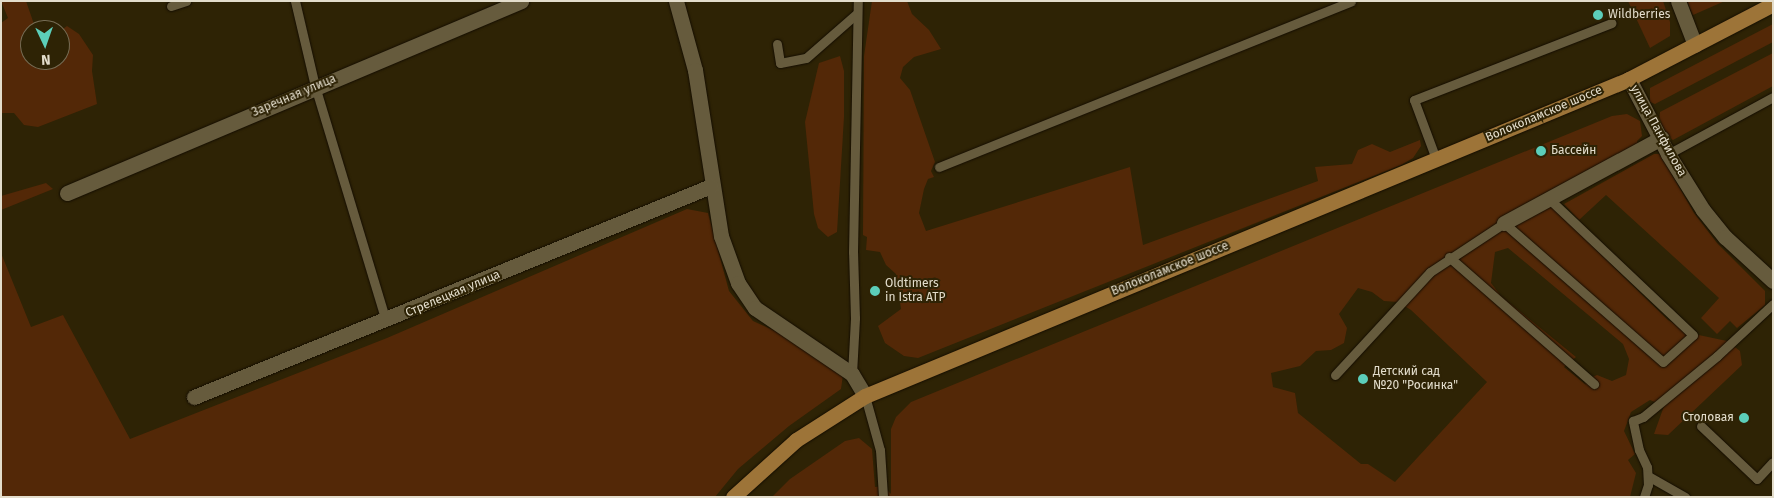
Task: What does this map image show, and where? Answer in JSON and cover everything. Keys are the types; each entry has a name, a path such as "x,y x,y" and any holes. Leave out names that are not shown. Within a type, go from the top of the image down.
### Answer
{"main road":[{"name":"улица Панфилова","path":"1629,79 1773,4"},
{"name":"Волоколамское шоссе","path":"733,497 796,440 865,396 1629,79"}],"street":[{"name":"Заречная улица","path":"67,193 315,86 521,1"},
{"path":"676,1 694,70 711,186 721,236 738,283 755,308 852,374 865,396"},
{"path":"1678,1 1695,45"},
{"name":"улица Панфилова","path":"1629,79 1668,154 1725,237 1773,281"},
{"path":"1504,223 1550,200 1661,138"},
{"name":"Стрелецкая улица","path":"194,397 386,321 711,186"}],"lane":[{"path":"171,6 186,1"},
{"path":"295,1 315,86 386,321"},
{"path":"852,374 855,318 853,252 856,14 858,1"},
{"path":"939,167 1351,1"},
{"path":"777,44 780,63 806,58 856,14"},
{"path":"1436,159 1414,100 1612,23"},
{"path":"1668,154 1773,97"},
{"path":"1335,375 1430,272 1449,257 1504,223 1663,362 1693,335 1550,200"},
{"path":"1449,257 1594,384"},
{"path":"1644,497 1648,485 1648,476 1633,421 1643,417 1717,356 1773,304"},
{"path":"865,396 880,450 883,497"},
{"path":"1701,426 1757,479 1773,462"},
{"path":"1648,476 1685,497"}],"shaded area":[{"path":"1,1 26,1 33,20 20,20 20,70 70,70 70,28 79,34 93,55 92,71 97,104 38,127 24,125 14,113 1,113 1,23 8,18"},
{"path":"872,1 907,1 912,14 929,30 941,49 914,57 903,67 900,78 910,90 935,162 931,171 934,177 928,179 919,213 926,231 1130,167 1143,245 1318,181 1315,167 1352,164 1358,150 1372,144 1390,152 1420,140 1421,146 1413,158 1401,165 918,358 904,356 885,343 878,326 901,309 896,274 886,265 880,252 866,250 867,237 863,235 864,56"},
{"path":"1628,1 1663,1 1670,22 1670,36 1650,48"},
{"path":"1687,1 1725,1 1693,15"},
{"path":"1773,24 1773,42 1655,104 1650,102 1650,88"},
{"path":"1773,53 1773,86 1673,140 1666,135 1659,125 1660,112"},
{"path":"840,56 844,71 844,117 837,232 828,237 818,228 814,214 805,122 819,63"},
{"path":"1627,114 1640,121 1642,136 1637,141 1639,147 1551,206 1668,320 1694,334 1727,341 1740,351 1742,365 1668,435 1654,434 1664,406 1650,400 1631,412 1624,431 1635,454 1628,460 1636,473 1630,497 772,497 790,479 845,441 859,438 872,449 875,487 883,486 891,494 891,429 896,417 911,402 1612,116","holes":["1508,248 1623,344 1629,359 1626,375 1612,381 1597,375 1584,381 1586,385 1564,367 1576,357 1501,296 1491,283 1495,252","1358,288 1372,292 1384,301 1398,302 1411,310 1487,382 1395,482 1368,464 1361,464 1298,413 1295,393 1273,387 1271,373 1300,366 1316,351 1331,350 1344,343 1347,328 1339,314"]},
{"path":"1654,154 1660,154 1694,213 1717,243 1765,291 1765,305 1737,328 1730,321 1717,334 1701,318 1719,298 1606,195 1579,220 1564,204"},
{"path":"46,183 53,189 1,210 1,196"},
{"path":"687,209 708,213 729,291 753,321 828,355 844,368 841,389 789,426 738,469 715,497 1,497 1,253 31,327 63,315 130,439 387,338"}],"place":[{"name":"Wildberries","path":"1598,15"},
{"name":"Бассейн","path":"1541,151"},
{"name":"Oldtimers in Istra ATP","path":"875,291"},
{"name":"Детский сад №20 \"Росинка\"","path":"1363,379"},
{"name":"Столовая","path":"1744,418"}]}
